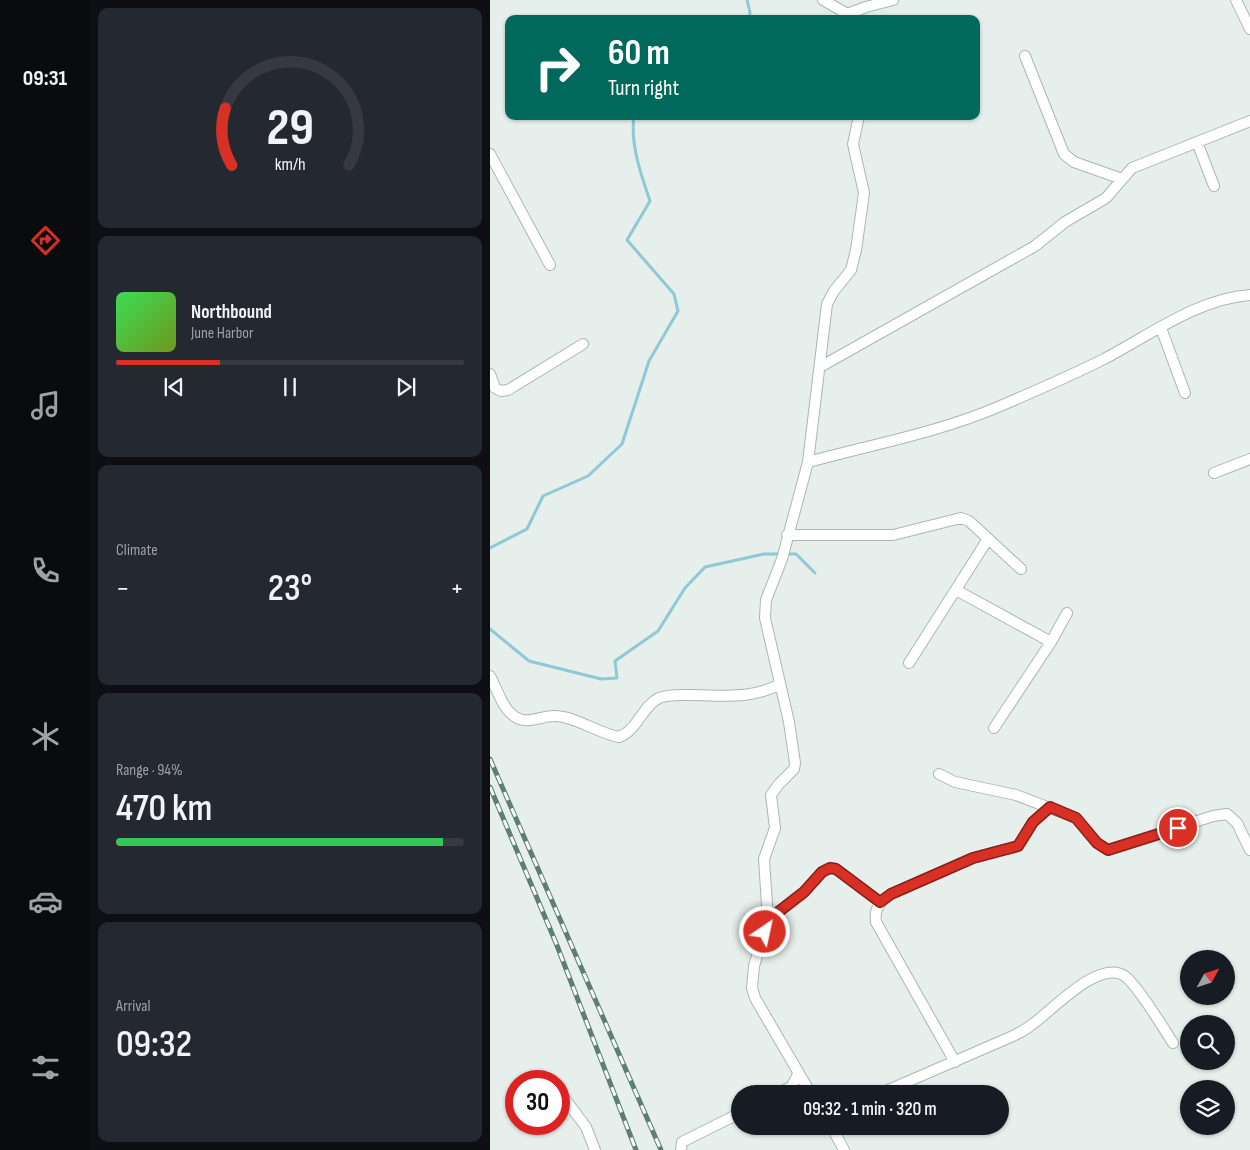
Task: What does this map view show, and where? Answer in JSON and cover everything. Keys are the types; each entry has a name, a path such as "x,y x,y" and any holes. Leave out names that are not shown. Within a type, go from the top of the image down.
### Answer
{"street":[{"path":"823,0 846,15"},
{"path":"852,15 866,7 893,0"},
{"path":"1236,0 1250,29"},
{"path":"1025,56 1064,154 1074,162 1122,179"},
{"path":"805,1085 755,998 752,988 754,966 768,920 764,859 775,828 772,795 779,784 794,769 795,763 780,684 764,618 764,609 782,559 808,462 827,304 834,291 851,270 856,250 864,193 854,144 858,120"},
{"path":"820,367 1035,246 1065,222 1106,198 1132,168 1250,121"},
{"path":"1197,142 1214,186"},
{"path":"490,154 550,265"},
{"path":"808,462 970,418 1101,360 1221,299 1250,295"},
{"path":"1161,328 1185,394"},
{"path":"490,374 496,388 501,392 508,390 583,344"},
{"path":"1214,472 1250,459"},
{"path":"787,537 893,535 961,518 969,521 1021,569"},
{"path":"909,663 988,539"},
{"path":"956,590 1051,642"},
{"path":"994,728 1051,642 1067,613"},
{"path":"490,676 512,716 526,721 558,716 619,737 627,734 651,704 659,698 678,695 750,696 780,684"},
{"path":"939,774 955,782 1016,794 1076,818 1097,843 1108,850 1213,816 1226,814 1237,823 1250,850"},
{"path":"955,1062 876,922 875,913 880,902 891,894 973,858 1018,846 1033,822 1050,807"},
{"path":"768,920 804,892 822,872 830,868 836,869 880,902"},
{"path":"900,1085 955,1062 1031,1026 1064,998 1101,974 1112,972 1128,978 1173,1042"},
{"path":"792,1085 798,1074"},
{"path":"570,1106 586,1127 595,1150"},
{"path":"681,1150 682,1142 731,1118"},
{"path":"836,1135 844,1150"}],"waterway":[{"path":"747,0 750,15"},
{"path":"490,548 527,529 543,496 588,476 622,444 649,361 678,311 674,294 627,240 650,201 635,148 634,120"},
{"path":"490,629 529,661 601,679 617,678 615,661 658,631 685,588 705,567 764,554 796,554 815,573"}],"railway":[{"path":"490,759 661,1150"},
{"path":"490,787 556,943 636,1150"}],"route":[{"path":"765,932 768,920 793,902 822,872 830,868 836,869 880,902 891,894 973,858 1018,846 1033,822 1050,807 1082,822 1097,843 1108,850 1126,846 1178,828"}]}
